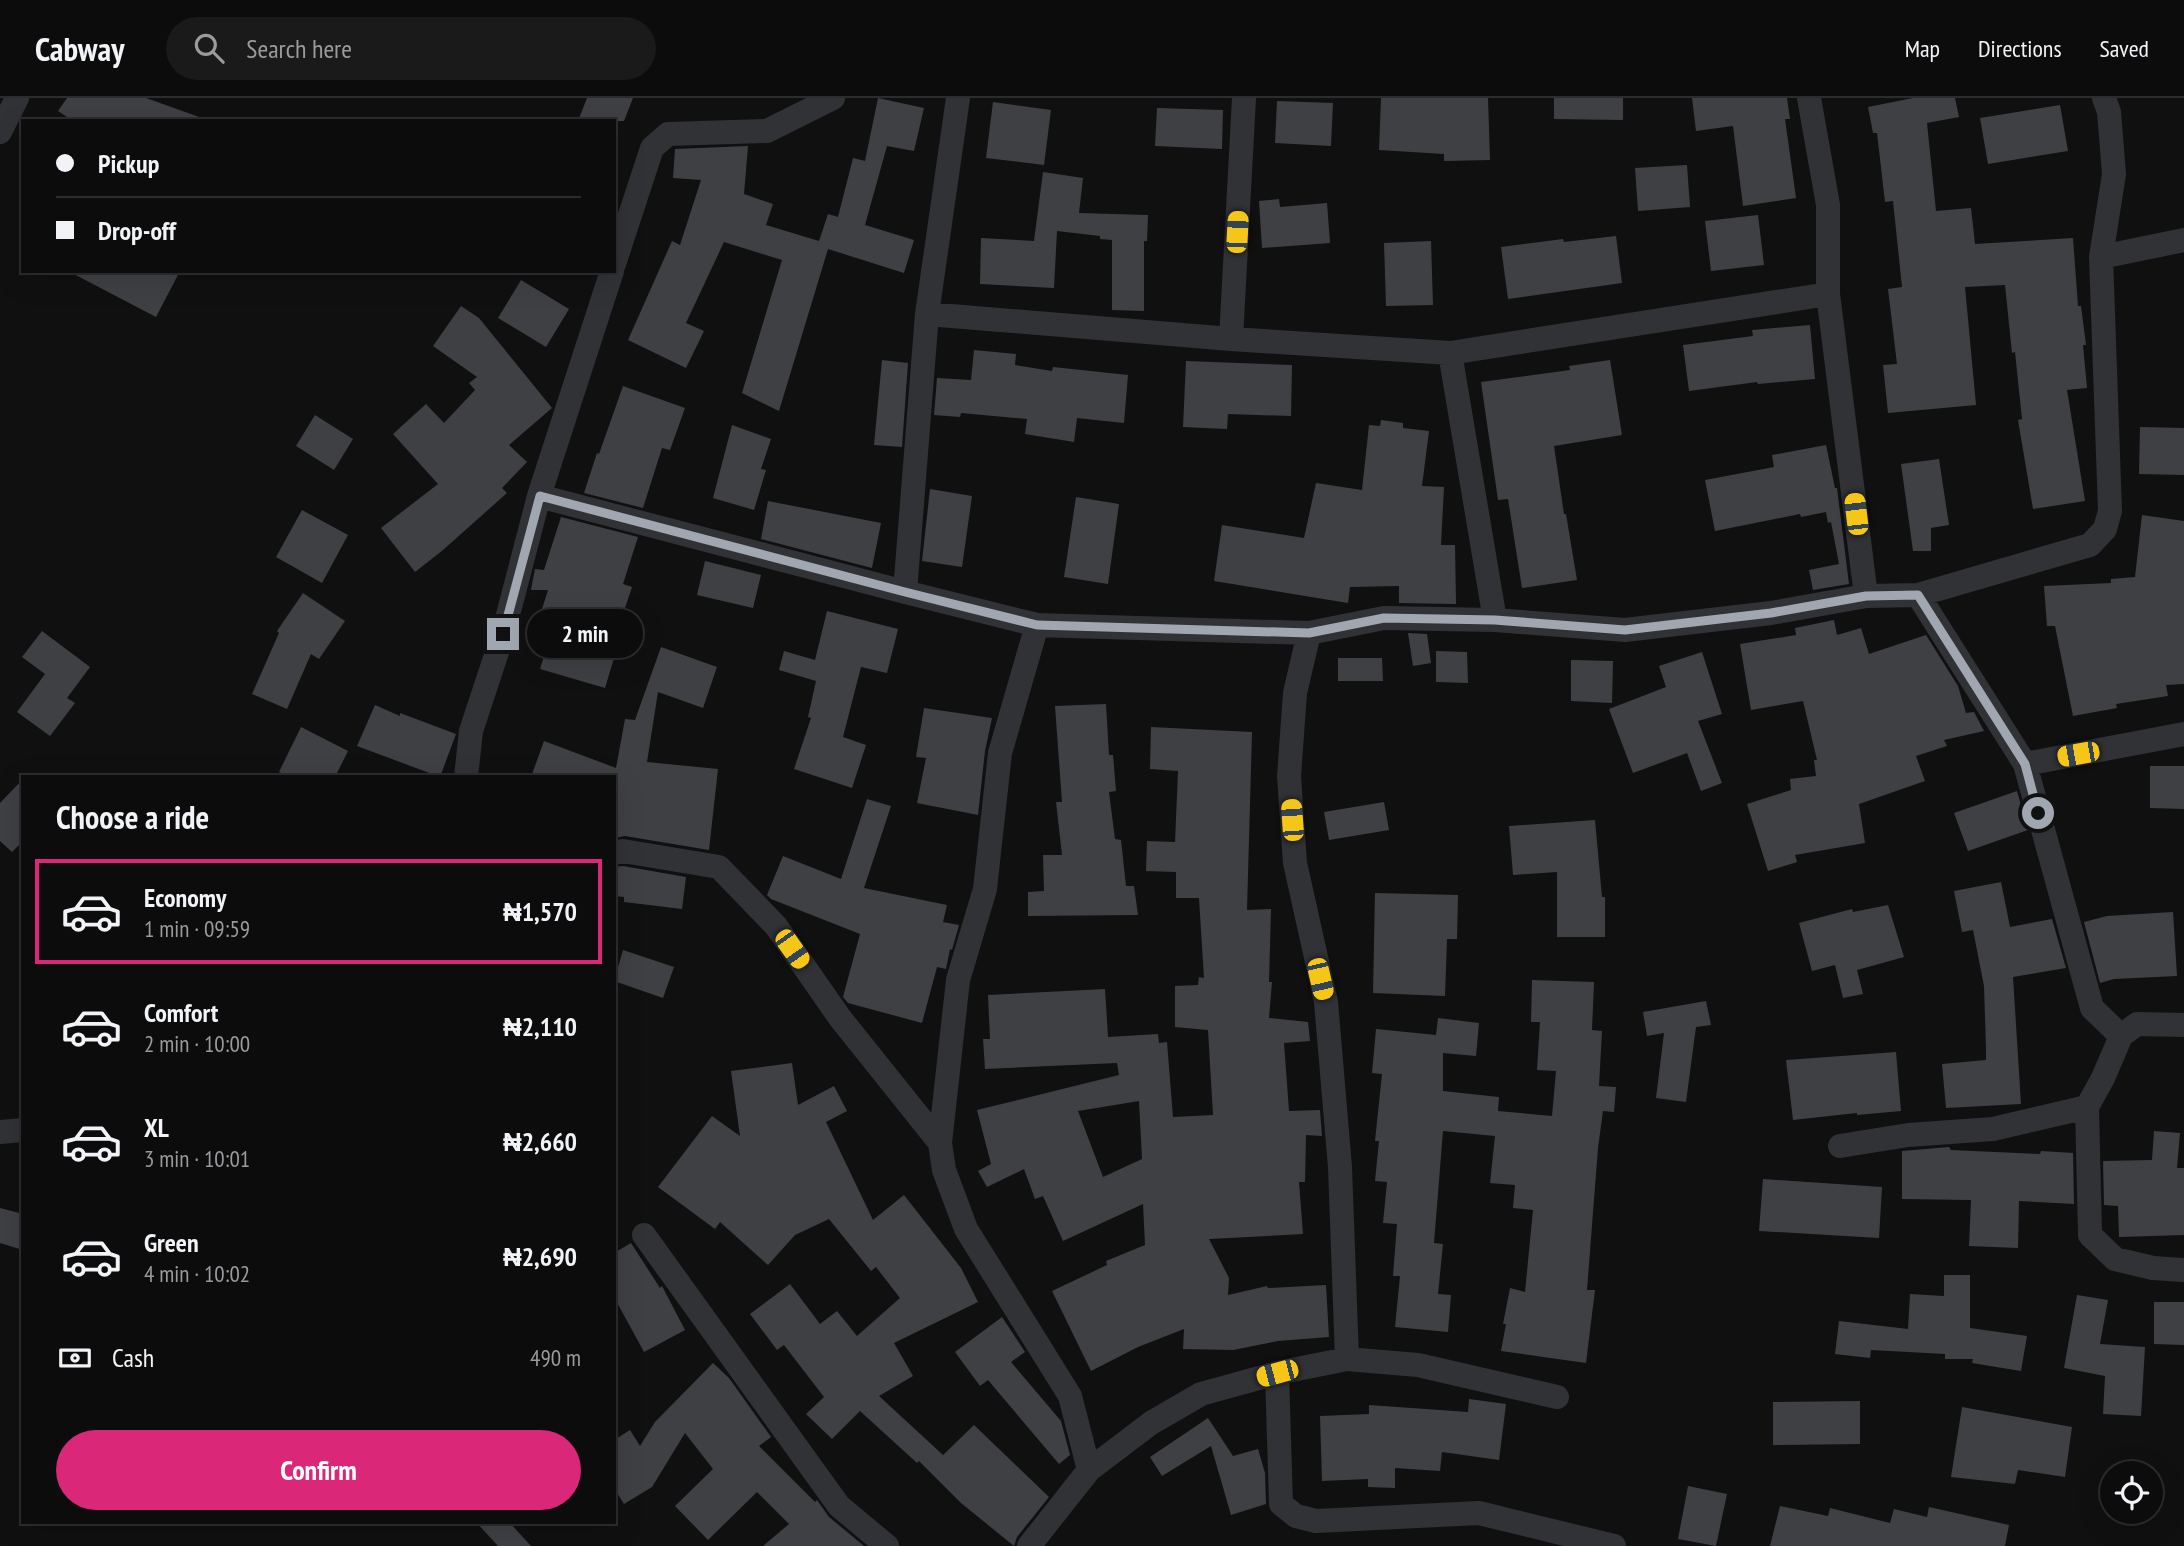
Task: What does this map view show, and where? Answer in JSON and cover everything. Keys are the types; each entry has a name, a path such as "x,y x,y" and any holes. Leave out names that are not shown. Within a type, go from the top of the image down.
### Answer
{"street":[{"path":"0,132 17,98"},
{"path":"616,258 652,148 668,134 767,131 833,98"},
{"path":"905,592 927,314 958,98"},
{"path":"1231,339 1244,98"},
{"path":"1809,98 1828,205 1828,294 1866,596"},
{"path":"540,496 1037,625 1309,633 1384,618 1495,620 1625,630 1771,613 1866,596 1918,595 2090,545 2105,530 2110,511 2101,257 2114,174 2109,112 2104,98"},
{"path":"2101,257 2184,240"},
{"path":"466,775 471,731 503,634 540,496 611,273"},
{"path":"927,314 1231,339 1450,353 1828,294"},
{"path":"1450,353 1495,620"},
{"path":"1918,595 2025,764 2092,1008 2121,1036"},
{"path":"1037,625 1000,753 985,889 958,980 940,1143 944,1170 966,1229 1070,1396 1089,1470"},
{"path":"1309,633 1295,693 1289,776 1295,863 1326,1002 1340,1167 1347,1359"},
{"path":"2025,764 2184,734"},
{"path":"616,853 623,851 719,867 776,926 840,1018 940,1143"},
{"path":"2184,1026 2137,1024 2121,1036 2087,1107 2090,1235 2115,1259 2153,1268 2184,1270"},
{"path":"1840,1146 1908,1135 1993,1129 2087,1107"},
{"path":"0,1132 21,1130"},
{"path":"644,1235 839,1506 887,1546"},
{"path":"1029,1546 1089,1470 1151,1423 1201,1394 1277,1373 1347,1359 1418,1365 1557,1397"},
{"path":"1277,1373 1281,1504 1296,1516 1316,1521 1479,1513 1614,1546"}],"building":[{"path":"67,98 146,98 202,118 70,119 58,111"},
{"path":"587,98 633,98 624,121 579,119"},
{"path":"878,98 924,108 914,151 887,146 865,225 914,240 904,273 828,249 779,411 742,393 782,260 724,242 686,323 704,331 686,368 628,340 672,241 680,245 701,180 673,178 675,149 748,146 744,194 773,204 766,225 819,241 828,214 838,217 853,158 865,161"},
{"path":"1381,98 1488,98 1490,160 1444,161 1444,154 1379,150"},
{"path":"1554,98 1623,98 1623,120 1554,119"},
{"path":"1692,98 1787,98 1790,119 1785,119 1796,198 1743,206 1733,126 1696,131"},
{"path":"1913,98 1955,98 1959,117 1927,123 1936,211 1971,208 1975,244 2073,238 2078,306 2081,306 2086,345 2083,345 2087,388 2067,390 2085,501 2033,509 2018,420 2022,419 2005,285 1965,287 1976,405 1888,413 1883,365 1897,364 1888,289 1902,287 1893,201 1885,202 1877,133 1873,133 1868,107"},
{"path":"1277,101 1333,103 1331,146 1275,143"},
{"path":"993,102 1051,110 1044,165 986,158"},
{"path":"2060,105 2068,151 1988,164 1980,118"},
{"path":"1157,108 1223,110 1222,149 1155,146"},
{"path":"1687,165 1690,207 1638,211 1635,168"},
{"path":"1043,172 1083,178 1079,213 1148,215 1147,241 1144,241 1144,311 1112,310 1112,240 1100,239 1100,236 1057,231 1054,288 980,284 981,238 1034,241"},
{"path":"1279,199 1280,207 1327,203 1330,243 1262,248 1259,201"},
{"path":"1758,215 1764,265 1711,271 1705,221"},
{"path":"1616,236 1622,283 1508,299 1501,247"},
{"path":"1431,241 1433,305 1386,306 1384,243"},
{"path":"72,273 179,273 156,317"},
{"path":"521,280 569,309 546,347 498,318"},
{"path":"461,306 479,318 552,408 509,445 527,462 502,488 507,493 415,572 381,528 438,484 393,434 426,404 444,423 475,390 469,383 477,377 433,346"},
{"path":"1810,325 1815,379 1757,382 1689,391 1683,345 1753,336 1752,330"},
{"path":"974,350 1016,354 1015,365 1052,371 1053,367 1128,375 1124,423 1077,418 1074,442 1025,434 1027,419 961,413 960,417 934,415 937,378 971,380"},
{"path":"882,360 908,363 902,447 874,445"},
{"path":"1610,360 1622,435 1554,446 1577,580 1522,588 1508,499 1498,500 1481,382 1570,370 1569,366"},
{"path":"1186,361 1292,365 1291,416 1228,414 1227,429 1183,427"},
{"path":"623,386 685,408 670,450 662,448 643,508 584,493"},
{"path":"315,415 353,439 334,470 296,446"},
{"path":"1381,420 1403,423 1403,428 1429,431 1422,486 1444,487 1441,545 1455,545 1456,604 1399,603 1399,586 1350,587 1348,603 1214,581 1222,525 1304,538 1316,483 1362,490 1369,425 1380,426"},
{"path":"732,425 771,439 761,469 766,470 754,510 713,498"},
{"path":"2140,427 2184,428 2184,475 2139,474"},
{"path":"1826,445 1837,488 1849,584 1813,590 1809,570 1839,564 1831,522 1828,523 1826,512 1801,517 1800,514 1715,531 1705,480 1774,467 1772,455"},
{"path":"1939,459 1949,525 1931,528 1931,551 1913,551 1901,464"},
{"path":"930,489 972,496 962,567 922,561"},
{"path":"1076,497 1119,504 1108,584 1064,577"},
{"path":"768,501 881,523 872,568 761,539"},
{"path":"302,510 348,535 322,583 276,557"},
{"path":"2142,515 2184,521 2184,684 2166,685 2168,696 2116,704 2117,708 2073,716 2055,626 2047,626 2044,586 2111,583 2111,579 2135,577"},
{"path":"561,517 638,537 623,584 632,587 610,653 615,655 605,688 540,669 553,627 538,622 548,590 531,590 535,569 544,570"},
{"path":"705,561 761,575 753,608 697,595"},
{"path":"303,593 345,621 319,659 311,654 287,709 252,694 279,633 277,631"},
{"path":"827,611 898,629 887,673 861,667 843,737 866,745 852,788 794,769 811,718 808,717 816,681 779,670 784,651 815,660"},
{"path":"1834,620 1837,635 1861,628 1869,654 1926,635 1958,686 1966,713 1974,712 1984,731 1944,740 1947,746 1916,756 1925,781 1859,804 1865,843 1795,855 1797,862 1768,871 1747,804 1791,790 1790,779 1816,776 1814,760 1817,760 1803,701 1751,710 1740,644 1796,635 1795,628"},
{"path":"42,631 90,667 67,698 75,703 50,736 17,712 45,674 22,657"},
{"path":"1408,633 1427,634 1431,663 1413,666"},
{"path":"661,647 717,667 703,708 658,692 647,762 718,769 709,850 625,836 616,838 616,775 532,775 544,741 616,768 625,719 635,720"},
{"path":"1436,651 1467,652 1468,683 1436,682"},
{"path":"1702,652 1722,714 1698,721 1722,783 1701,791 1687,753 1633,773 1609,709 1666,687 1659,666"},
{"path":"1338,658 1382,658 1383,681 1338,681"},
{"path":"1571,660 1613,661 1612,703 1571,701"},
{"path":"1106,704 1109,755 1113,755 1116,791 1109,792 1115,839 1121,840 1126,886 1134,886 1138,915 1028,916 1028,892 1044,891 1043,855 1062,855 1056,802 1062,802 1055,706"},
{"path":"375,705 456,734 441,775 357,746"},
{"path":"924,708 992,718 985,751 978,815 917,803 926,758 916,757"},
{"path":"301,727 348,751 336,775 285,775 279,772"},
{"path":"1151,727 1252,732 1247,910 1271,909 1269,982 1272,982 1269,1018 1308,1022 1310,1041 1284,1043 1289,1111 1320,1110 1322,1136 1306,1135 1305,1182 1299,1182 1303,1234 1209,1239 1229,1278 1228,1295 1267,1286 1326,1285 1329,1337 1278,1341 1233,1350 1183,1349 1184,1329 1138,1347 1091,1371 1052,1291 1107,1265 1106,1261 1145,1245 1143,1204 1063,1241 1043,1196 1035,1199 1024,1169 987,1187 978,1171 991,1164 977,1110 1119,1075 1117,1063 985,1069 983,1039 990,1039 988,995 1105,989 1108,1037 1158,1034 1159,1043 1167,1042 1173,1117 1213,1115 1208,1030 1175,1027 1175,986 1198,985 1199,977 1204,978 1199,898 1176,898 1176,872 1146,871 1147,841 1175,842 1178,771 1150,769","holes":["1139,1101 1142,1159 1103,1177 1078,1111"]},
{"path":"2150,766 2184,766 2184,809 2150,808"},
{"path":"21,781 21,843 12,852 0,841 0,803"},
{"path":"2017,791 2028,830 1968,851 1954,813"},
{"path":"867,799 891,806 864,888 947,905 943,922 959,925 946,969 937,967 922,1023 848,1003 843,997 860,934 771,899 767,895 783,856 841,879"},
{"path":"1384,802 1389,830 1329,840 1324,812"},
{"path":"1595,820 1602,897 1605,897 1605,937 1557,937 1557,872 1513,875 1509,826"},
{"path":"616,867 686,877 682,909 624,902 624,897 616,896"},
{"path":"2001,882 2010,927 2052,919 2066,968 2013,977 2021,1104 1946,1108 1942,1064 1986,1060 1984,986 1973,930 1962,932 1954,891"},
{"path":"1375,893 1458,895 1457,939 1447,939 1445,996 1373,993"},
{"path":"1888,905 1904,957 1857,970 1863,994 1843,998 1835,965 1812,971 1799,923 1852,909 1853,912"},
{"path":"2173,912 2177,976 2114,979 2100,983 2084,922 2107,916"},
{"path":"623,950 674,967 663,998 616,982"},
{"path":"1532,980 1594,982 1592,1030 1602,1031 1599,1086 1616,1087 1614,1112 1603,1111 1598,1148 1587,1290 1595,1290 1586,1363 1501,1351 1510,1288 1525,1292 1533,1210 1513,1208 1515,1185 1490,1183 1495,1136 1443,1131 1434,1243 1443,1244 1438,1294 1451,1295 1448,1332 1395,1327 1400,1276 1393,1276 1397,1224 1383,1223 1387,1182 1375,1181 1379,1141 1375,1141 1382,1074 1372,1073 1376,1029 1436,1035 1438,1018 1479,1023 1476,1056 1443,1053 1443,1091 1499,1097 1498,1111 1552,1116 1556,1071 1537,1070 1540,1022 1531,1022"},
{"path":"1706,1001 1711,1025 1696,1027 1686,1102 1656,1098 1664,1033 1647,1036 1643,1012"},
{"path":"1896,1052 1901,1111 1793,1120 1786,1060"},
{"path":"792,1063 798,1105 834,1086 847,1111 826,1122 873,1220 904,1195 961,1268 978,1302 894,1343 913,1376 879,1396 943,1455 974,1425 1049,1497 1017,1537 1014,1546 961,1503 919,1461 917,1463 860,1411 832,1439 806,1414 824,1397 784,1345 777,1350 750,1314 790,1284 820,1324 837,1311 857,1336 900,1298 876,1267 871,1271 829,1219 795,1235 768,1265 720,1222 715,1229 658,1187 712,1116 740,1136 731,1071"},
{"path":"2154,1131 2180,1133 2177,1168 2184,1168 2184,1235 2119,1237 2118,1206 2104,1205 2103,1161 2152,1160"},
{"path":"1949,1147 1951,1150 2073,1153 2074,1204 2019,1201 2018,1248 1969,1246 1971,1200 1902,1199 1902,1151"},
{"path":"1763,1179 1882,1187 1879,1238 1759,1231"},
{"path":"0,1208 21,1213 21,1249 0,1243"},
{"path":"631,1243 660,1288 662,1286 685,1330 644,1352 616,1301 616,1252"},
{"path":"1944,1275 1970,1275 1970,1328 2027,1336 2021,1371 1972,1363 1973,1359 1945,1359 1945,1354 1871,1350 1870,1358 1835,1354 1839,1321 1908,1329 1910,1294 1944,1296"},
{"path":"2077,1295 2108,1300 2100,1344 2145,1347 2141,1416 2103,1414 2105,1376 2064,1368"},
{"path":"2154,1302 2184,1302 2184,1345 2154,1344"},
{"path":"1002,1317 1025,1352 1011,1362 1061,1421 1070,1455 1059,1464 988,1380 980,1386 955,1352"},
{"path":"713,1363 729,1378 771,1437 759,1446 815,1502 817,1500 829,1517 864,1546 763,1546 789,1524 757,1492 708,1540 675,1506 713,1469 685,1433 652,1487 624,1504 616,1491 616,1439 630,1430 640,1446 655,1422"},
{"path":"1469,1399 1506,1404 1499,1460 1442,1452 1440,1471 1395,1468 1395,1488 1368,1487 1368,1479 1322,1481 1320,1416 1369,1414 1369,1405 1468,1412"},
{"path":"1860,1401 1860,1444 1773,1445 1773,1402"},
{"path":"1962,1407 2072,1427 2065,1477 2018,1470 2015,1484 1951,1477"},
{"path":"1208,1418 1233,1456 1258,1449 1265,1473 1266,1504 1231,1515 1211,1446 1162,1476 1150,1457"},
{"path":"1688,1486 1727,1494 1716,1546 1678,1539"},
{"path":"1780,1506 1828,1516 1830,1508 1890,1523 1894,1509 1927,1517 1929,1507 2009,1525 2005,1546 1770,1546"},
{"path":"478,1524 511,1524 531,1546 498,1546"}],"route":[{"path":"503,634 540,496 1037,625 1309,633 1384,618 1495,620 1625,630 1771,613 1866,596 1918,595 2025,764 2038,813"}]}
